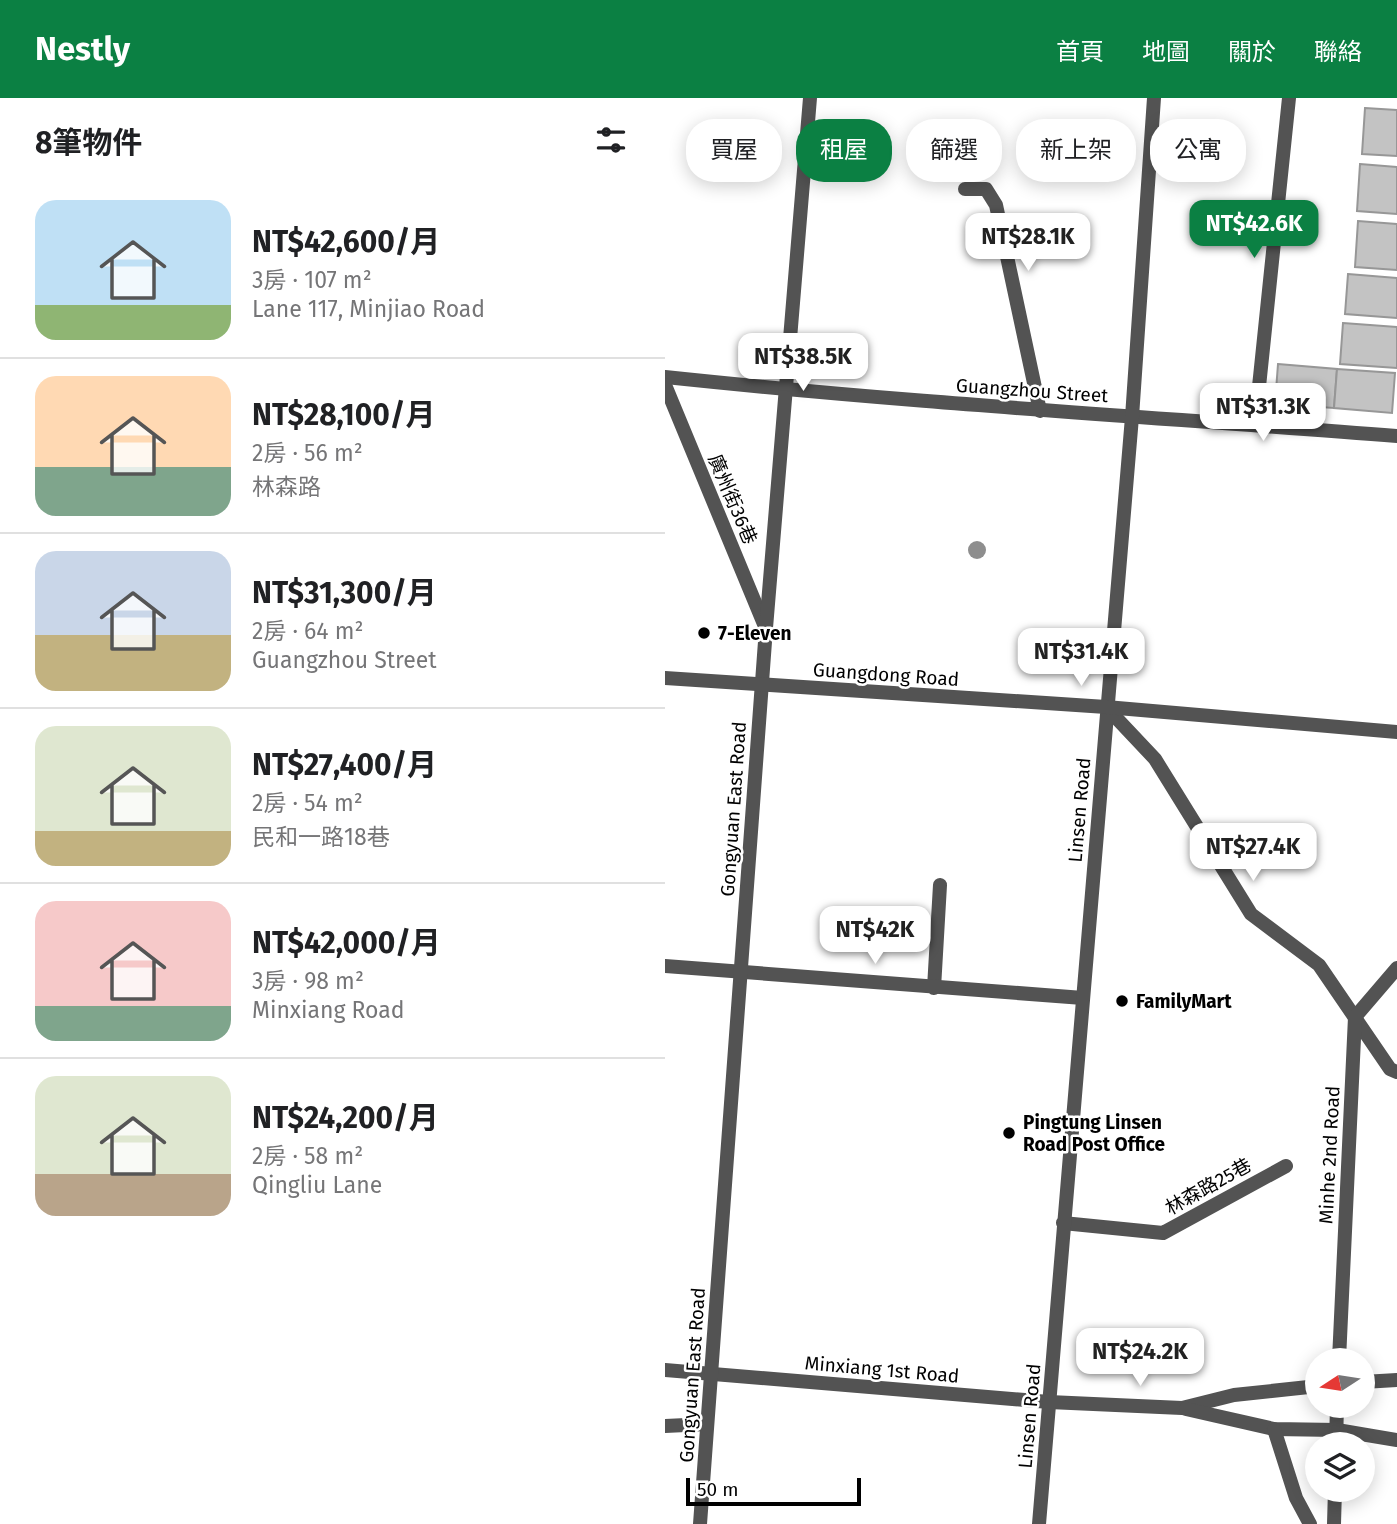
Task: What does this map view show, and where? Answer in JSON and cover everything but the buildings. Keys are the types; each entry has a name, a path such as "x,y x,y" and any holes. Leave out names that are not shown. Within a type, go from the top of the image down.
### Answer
{"street":[{"name":"Gongyuan East Road","path":"700,1524 739,972 810,98"},
{"name":"Linsen Road","path":"1039,1524 1132,417 1154,98"},
{"path":"1255,425 1289,98"},
{"path":"965,189 986,188 996,205 1040,411"},
{"name":"Guangzhou Street","path":"665,377 1040,411 1397,436"},
{"name":"廣州街36巷","path":"665,385 766,628"},
{"name":"Guangdong Road","path":"665,678 1106,707 1396,733"},
{"path":"1106,707 1155,759 1251,915 1319,965 1389,1069 1397,1072"},
{"path":"935,988 940,886"},
{"path":"665,966 1083,998"},
{"path":"1355,1017 1397,968"},
{"name":"Minhe 2nd Road","path":"1340,1348 1355,1017"},
{"name":"林森路25巷","path":"1063,1223 1163,1233 1286,1166"},
{"name":"Minxiang 1st Road","path":"665,1370 1049,1402 1182,1408"},
{"path":"1375,1381 1397,1380"},
{"path":"1182,1408 1234,1395 1305,1387"},
{"path":"1182,1408 1274,1429 1305,1433"},
{"path":"665,1426 707,1424"},
{"path":"1274,1429 1296,1498 1310,1524"},
{"path":"1375,1439 1397,1440"},
{"path":"1334,1524 1335,1502"}],"place":[{"name":"7-Eleven","path":"704,633"},
{"name":"FamilyMart","path":"1122,1001"},
{"name":"Pingtung Linsen Road Post Office","path":"1009,1133"}]}
